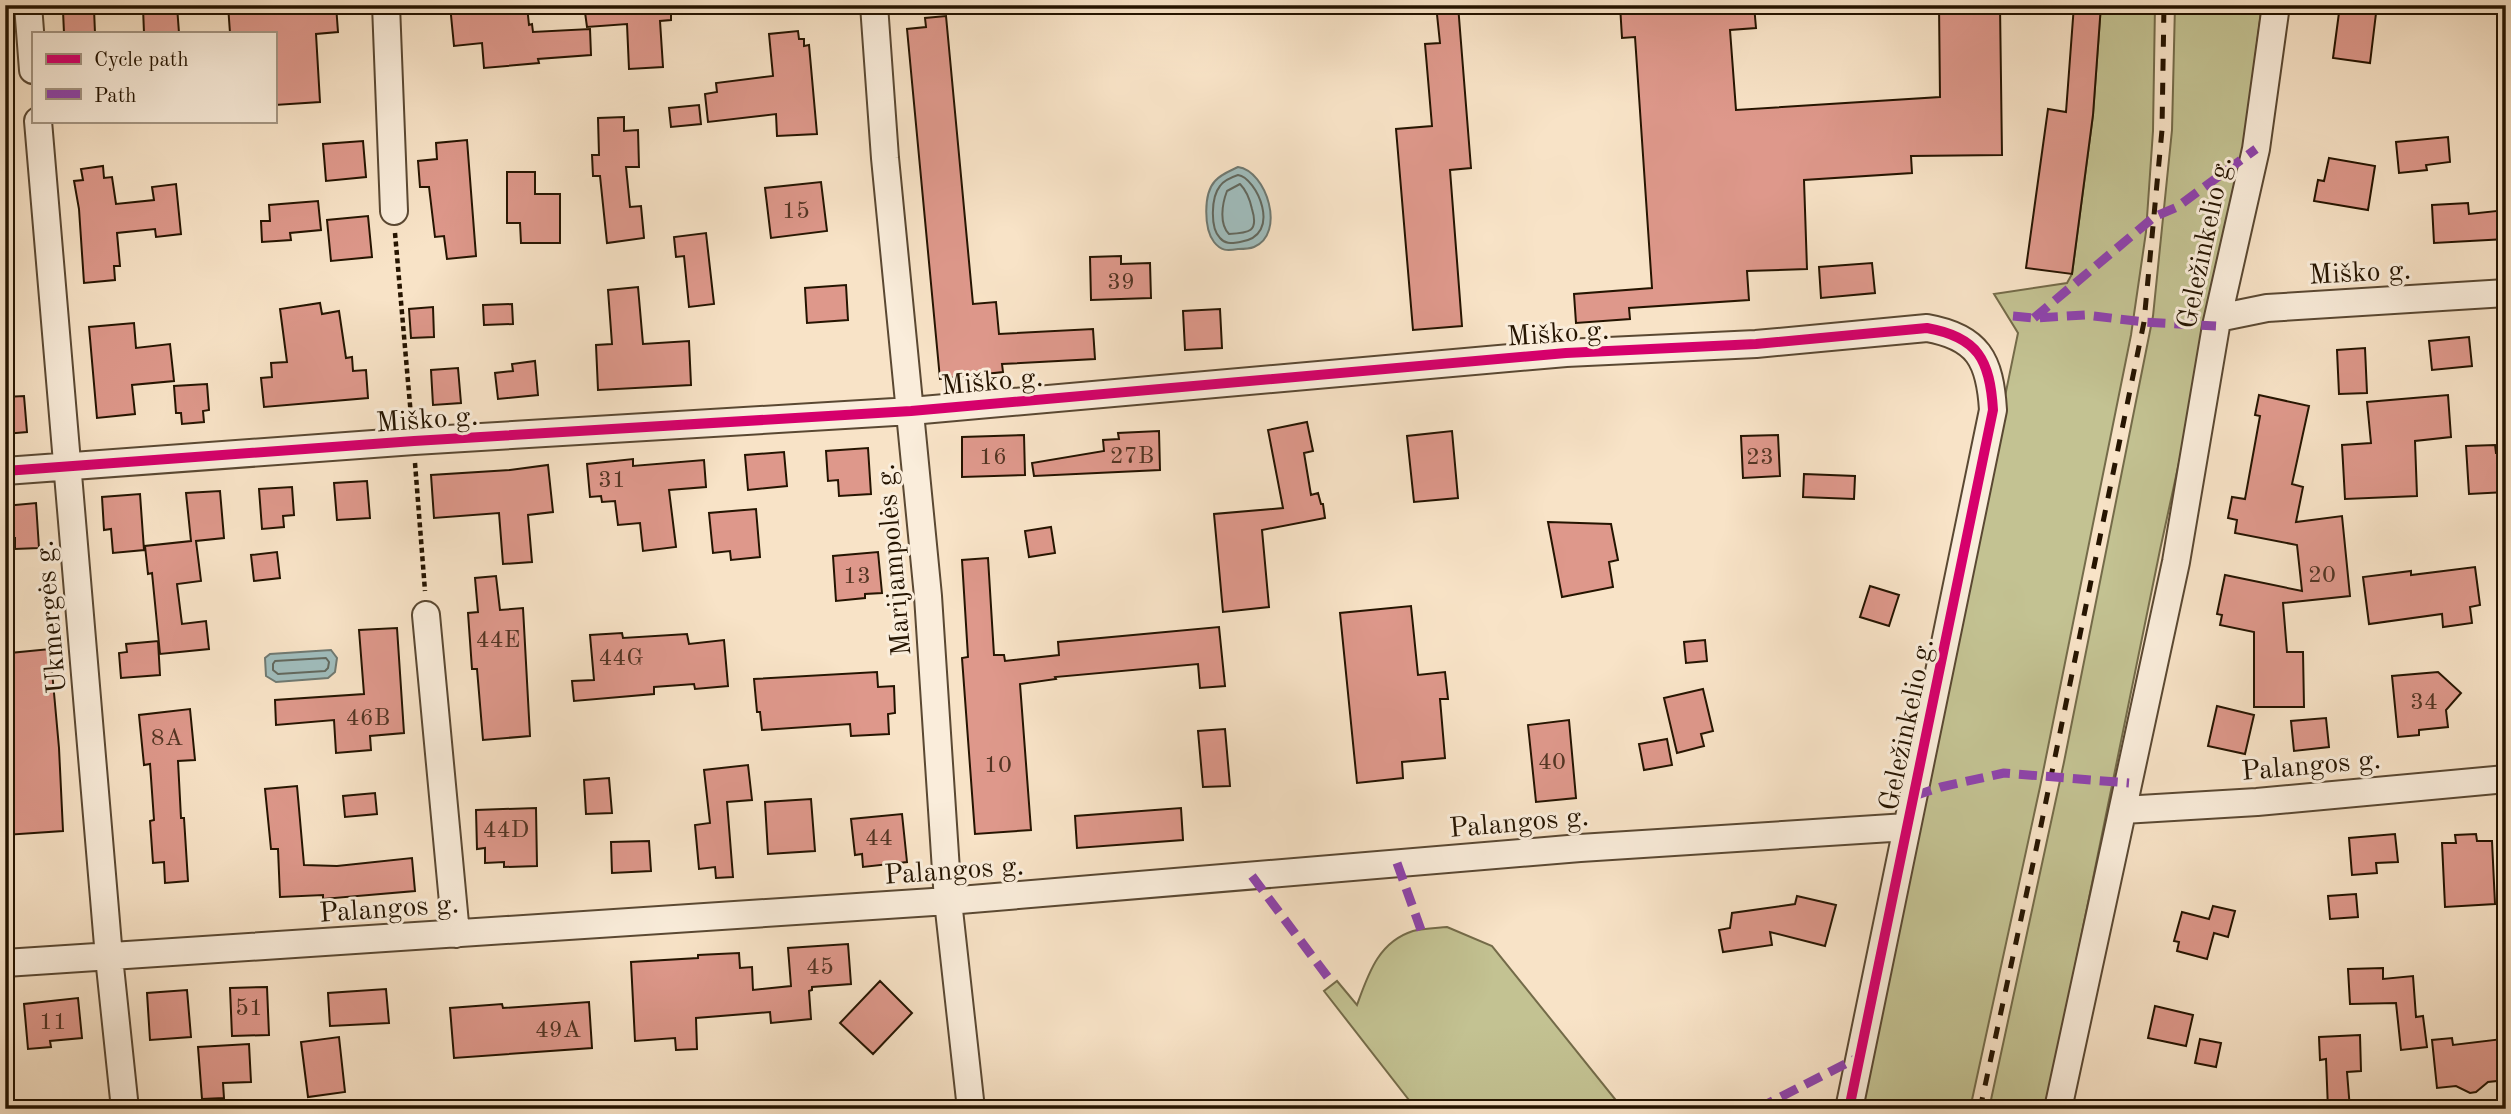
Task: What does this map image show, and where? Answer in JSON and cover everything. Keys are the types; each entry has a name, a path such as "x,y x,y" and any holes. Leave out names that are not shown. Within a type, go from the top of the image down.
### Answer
{"street":[{"path":"28,5 32,57"},
{"path":"386,5 394,211"},
{"name":"Marijampolės g.","path":"874,5 885,158 928,596 948,901 971,1109"},
{"name":"Geležinkelio g.","path":"2058,1109 2176,562 2218,317 2256,149 2276,5"},
{"name":"Ukmergės g.","path":"38,122 125,1109"},
{"name":"Miško g.","path":"2218,317 2267,308 2506,293"},
{"name":"Miško g.","path":"5,471 414,441 911,411 1553,355 1756,344 1927,328 1963,338 1976,351"},
{"name":"Geležinkelio g.","path":"1849,1109 1993,410 1992,388 1987,371 1976,351"},
{"path":"426,615 456,934"},
{"name":"Palangos g.","path":"2123,810 2257,802 2506,779"},
{"name":"Palangos g.","path":"5,963 948,901 1580,848 1906,827"}],"shaded area":[{"path":"2101,5 2155,5 2153,131 2146,232 2131,335 2040,787 1970,1109 1859,1109 2018,333 1994,294 2067,283 2072,274 2093,115"},
{"path":"2175,5 2262,5 2245,137 2210,320 2160,550 2046,1109 1989,1109 2064,762 2153,316 2172,130"},
{"path":"1447,927 1492,946 1623,1109 1416,1109 1324,991 1337,981 1357,1005 1376,961 1391,943 1413,931"}],"water":[{"path":"1238,167 1257,179 1264,191 1271,217 1269,230 1264,240 1254,247 1224,250 1217,245 1208,229 1208,194 1215,181"},
{"path":"331,650 337,658 335,672 328,678 276,682 266,676 265,658 270,654"}],"building":[{"path":"228,5 336,5 338,32 316,34 320,102 276,105 276,32 230,32"},
{"path":"450,5 476,5 476,11 527,6 529,25 532,24 533,32 590,29 591,55 538,59 539,63 484,68 482,43 454,46"},
{"path":"584,5 671,5 671,20 660,21 663,67 629,69 627,24 587,27"},
{"path":"1436,5 1458,5 1471,168 1450,170 1462,326 1413,330 1396,129 1432,126 1425,44 1440,43"},
{"path":"1620,5 1754,5 1756,28 1730,30 1736,110 1940,97 1939,5 2000,5 2002,155 1911,156 1912,173 1804,180 1807,269 1747,271 1749,300 1629,308 1630,319 1576,323 1574,294 1652,288 1635,37 1622,38"},
{"path":"2074,5 2101,5 2093,115 2072,274 2026,268 2048,109 2066,112"},
{"path":"2340,5 2377,5 2370,63 2333,58"},
{"path":"177,6 179,32 144,32 143,8"},
{"path":"94,9 95,32 64,32 63,11"},
{"path":"946,16 973,304 996,302 999,334 1093,329 1095,359 1002,364 1003,372 940,379 907,29 926,27 925,18"},
{"path":"798,31 799,39 804,39 804,46 809,45 817,134 777,136 776,114 708,122 705,94 717,92 716,83 773,76 769,34"},
{"path":"699,105 701,124 671,127 669,108"},
{"path":"624,117 624,131 638,130 639,167 626,167 630,207 641,206 644,238 607,243 600,176 593,176 592,155 599,155 598,118"},
{"path":"2448,137 2450,162 2426,165 2427,170 2399,173 2396,142"},
{"path":"467,140 476,256 447,259 444,236 435,237 429,187 420,187 418,161 437,159 436,143"},
{"path":"363,141 366,177 326,181 323,144"},
{"path":"2329,158 2375,166 2368,210 2314,201 2318,180 2324,181"},
{"path":"103,166 104,178 112,177 116,204 154,200 152,187 176,184 181,234 156,237 155,229 117,233 120,266 114,266 115,280 84,283 79,209 74,181 83,180 81,169"},
{"path":"507,172 535,172 535,194 560,194 560,243 521,243 520,223 507,223"},
{"path":"821,182 827,231 771,238 765,188"},
{"path":"318,201 321,230 290,233 291,240 262,242 261,221 270,221 269,205"},
{"path":"2468,203 2469,214 2506,210 2506,239 2434,243 2432,205"},
{"path":"368,216 372,257 331,261 327,220"},
{"path":"706,233 714,304 689,307 684,256 676,257 674,237"},
{"path":"1121,256 1121,264 1150,263 1151,298 1091,300 1090,257"},
{"path":"1872,263 1875,293 1821,298 1819,267"},
{"path":"846,285 848,320 807,323 805,288"},
{"path":"638,287 643,344 689,341 691,385 598,390 596,345 612,344 608,290"},
{"path":"320,303 322,314 339,311 346,358 352,357 353,371 366,370 368,398 264,407 261,378 272,377 271,363 287,362 280,309"},
{"path":"512,304 513,324 484,325 483,305"},
{"path":"433,307 434,337 411,338 409,309"},
{"path":"1220,309 1222,348 1185,350 1183,311"},
{"path":"134,323 136,348 170,344 174,381 132,385 135,414 97,418 89,327"},
{"path":"2469,337 2472,366 2432,370 2429,341"},
{"path":"2365,348 2367,393 2339,394 2337,350"},
{"path":"535,361 538,395 498,399 495,373 513,371 512,364"},
{"path":"458,368 461,403 433,405 431,370"},
{"path":"207,384 209,410 203,411 204,422 182,424 181,413 176,413 174,386"},
{"path":"2259,395 2309,406 2292,484 2303,487 2296,522 2342,516 2350,596 2283,603 2287,652 2303,652 2304,707 2254,707 2254,632 2220,625 2222,615 2217,614 2225,575 2302,591 2297,545 2235,533 2237,520 2228,518 2232,497 2245,499 2260,416 2255,415"},
{"path":"2448,395 2451,437 2415,441 2417,496 2345,499 2342,445 2371,443 2367,402"},
{"path":"24,396 27,432 5,434 5,397"},
{"path":"1307,422 1313,451 1304,453 1311,495 1318,493 1325,518 1262,530 1269,607 1223,612 1214,514 1283,508 1268,430"},
{"path":"1159,431 1160,470 1034,476 1032,463 1104,451 1103,440 1119,439 1118,433"},
{"path":"1452,431 1458,498 1414,502 1407,436"},
{"path":"1024,435 1025,475 962,477 962,437"},
{"path":"1778,435 1780,476 1743,478 1741,436"},
{"path":"2495,445 2496,453 2506,453 2506,492 2469,494 2466,446"},
{"path":"868,448 871,494 839,496 838,480 828,481 826,451"},
{"path":"784,452 787,486 748,490 745,455"},
{"path":"633,459 633,466 704,460 706,487 669,490 676,547 643,551 640,523 618,525 615,501 602,502 601,496 590,497 587,464"},
{"path":"548,465 553,512 528,515 532,562 503,564 499,513 434,518 431,475"},
{"path":"1804,474 1855,476 1854,499 1803,497"},
{"path":"367,481 370,518 337,520 334,483"},
{"path":"292,487 294,515 283,516 284,527 262,529 259,489"},
{"path":"220,491 224,538 196,541 201,581 177,584 182,624 206,621 209,649 160,654 152,573 148,574 145,546 191,541 186,493"},
{"path":"140,494 144,550 113,553 111,529 104,530 102,497"},
{"path":"36,503 39,548 15,549 15,538 5,538 5,506"},
{"path":"756,509 760,557 731,560 730,551 713,553 709,513"},
{"path":"1548,522 1611,524 1618,560 1609,562 1613,587 1562,597"},
{"path":"1051,527 1055,553 1029,557 1025,531"},
{"path":"277,552 280,578 254,581 251,555"},
{"path":"878,552 882,593 836,601 833,556"},
{"path":"988,558 994,655 1004,655 1005,661 1059,655 1058,642 1219,627 1225,686 1200,688 1198,664 1055,677 1056,679 1020,684 1031,830 975,834 962,658 968,657 962,560"},
{"path":"2475,567 2480,605 2470,607 2472,623 2443,627 2442,614 2369,624 2363,577 2411,571 2411,575"},
{"path":"496,576 500,610 523,608 530,736 483,740 477,669 472,669 468,613 478,612 475,578"},
{"path":"1870,586 1899,595 1889,626 1860,617"},
{"path":"1411,606 1418,675 1445,672 1448,699 1440,699 1445,758 1402,762 1403,778 1357,783 1340,613"},
{"path":"397,628 404,733 370,736 371,750 336,753 334,720 276,725 275,700 364,694 359,630"},
{"path":"622,633 623,638 687,634 689,644 724,640 728,686 695,689 694,684 654,687 654,694 574,701 572,681 594,680 590,635"},
{"path":"1705,640 1707,661 1686,663 1684,642"},
{"path":"158,641 160,675 121,678 119,653 127,652 126,644"},
{"path":"50,649 63,831 5,835 5,778 8,778 5,749 5,674 11,673 10,653"},
{"path":"877,672 878,687 894,686 895,713 888,714 889,734 851,736 850,724 762,730 760,712 757,712 754,679"},
{"path":"2438,672 2461,693 2446,710 2448,727 2419,730 2419,735 2398,737 2392,676"},
{"path":"1703,689 1713,731 1701,734 1704,746 1677,753 1664,698"},
{"path":"2217,706 2254,715 2245,754 2208,746"},
{"path":"190,709 195,760 178,761 188,881 165,883 164,862 153,863 150,821 154,820 150,764 144,765 139,715"},
{"path":"2326,718 2329,747 2294,751 2291,721"},
{"path":"1569,720 1576,798 1536,802 1528,725"},
{"path":"1225,729 1230,786 1203,787 1198,731"},
{"path":"1667,739 1672,765 1644,770 1639,744"},
{"path":"748,765 752,800 727,802 733,877 716,878 715,867 699,869 695,825 710,823 704,770"},
{"path":"609,778 612,813 586,814 584,780"},
{"path":"297,786 304,865 337,866 412,858 415,891 323,899 323,895 280,897 278,849 271,849 265,789"},
{"path":"375,793 377,814 345,817 343,796"},
{"path":"811,799 815,851 768,854 765,802"},
{"path":"536,808 537,866 504,867 504,862 485,863 485,848 477,849 476,810"},
{"path":"1181,808 1183,840 1077,848 1075,816"},
{"path":"902,814 907,862 863,867 862,854 855,855 851,819"},
{"path":"2395,834 2398,862 2376,863 2377,873 2352,875 2349,838"},
{"path":"2476,834 2477,841 2492,841 2495,904 2445,907 2442,843 2456,843 2455,835"},
{"path":"649,841 651,871 612,873 611,842"},
{"path":"2356,894 2358,917 2330,919 2328,896"},
{"path":"1797,896 1836,905 1825,946 1770,932 1772,945 1723,952 1719,930 1730,928 1732,913 1795,904"},
{"path":"2213,906 2235,911 2228,937 2214,933 2207,959 2177,951 2179,942 2174,941 2182,912 2209,919"},
{"path":"848,944 851,984 812,987 809,991 811,1019 771,1023 770,1012 696,1018 697,1049 676,1050 675,1038 635,1041 631,962 739,953 740,968 752,967 753,990 791,986 788,948"},
{"path":"2383,968 2383,979 2413,976 2416,1017 2423,1016 2427,1047 2401,1050 2396,1003 2350,1004 2348,969"},
{"path":"880,981 912,1013 873,1054 840,1023"},
{"path":"267,987 269,1035 232,1036 230,988"},
{"path":"386,989 389,1023 330,1026 328,993"},
{"path":"187,990 191,1037 150,1040 147,993"},
{"path":"78,998 82,1038 50,1041 51,1047 28,1049 24,1004"},
{"path":"589,1002 592,1048 454,1058 450,1008 502,1004 503,1008"},
{"path":"2155,1006 2193,1015 2186,1046 2148,1038"},
{"path":"2360,1035 2361,1071 2347,1072 2350,1109 2328,1109 2326,1059 2320,1060 2319,1037"},
{"path":"339,1037 345,1092 308,1097 301,1042"},
{"path":"2452,1038 2453,1045 2502,1039 2506,1080 2488,1082 2476,1092 2470,1093 2456,1086 2437,1088 2432,1040"},
{"path":"2200,1039 2221,1043 2216,1067 2195,1063"},
{"path":"249,1044 251,1082 223,1083 224,1098 202,1099 198,1047"}],"railway":[{"path":"1980,1109 2144,322 2162,130 2164,5"}],"marked path":[{"path":"2034,318 2154,217 2177,207 2256,149"},
{"path":"2013,316 2034,318 2086,315 2216,326"},
{"path":"1914,796 2004,773 2129,783"},
{"path":"1397,863 1421,930"},
{"path":"1252,876 1333,984"},
{"path":"1757,1109 1859,1057"}],"cycle path":[{"path":"5,471 414,441 911,411 1566,353 1756,344 1927,328 1944,332 1970,345 1978,354 1989,377 1993,410 1849,1109"}]}
